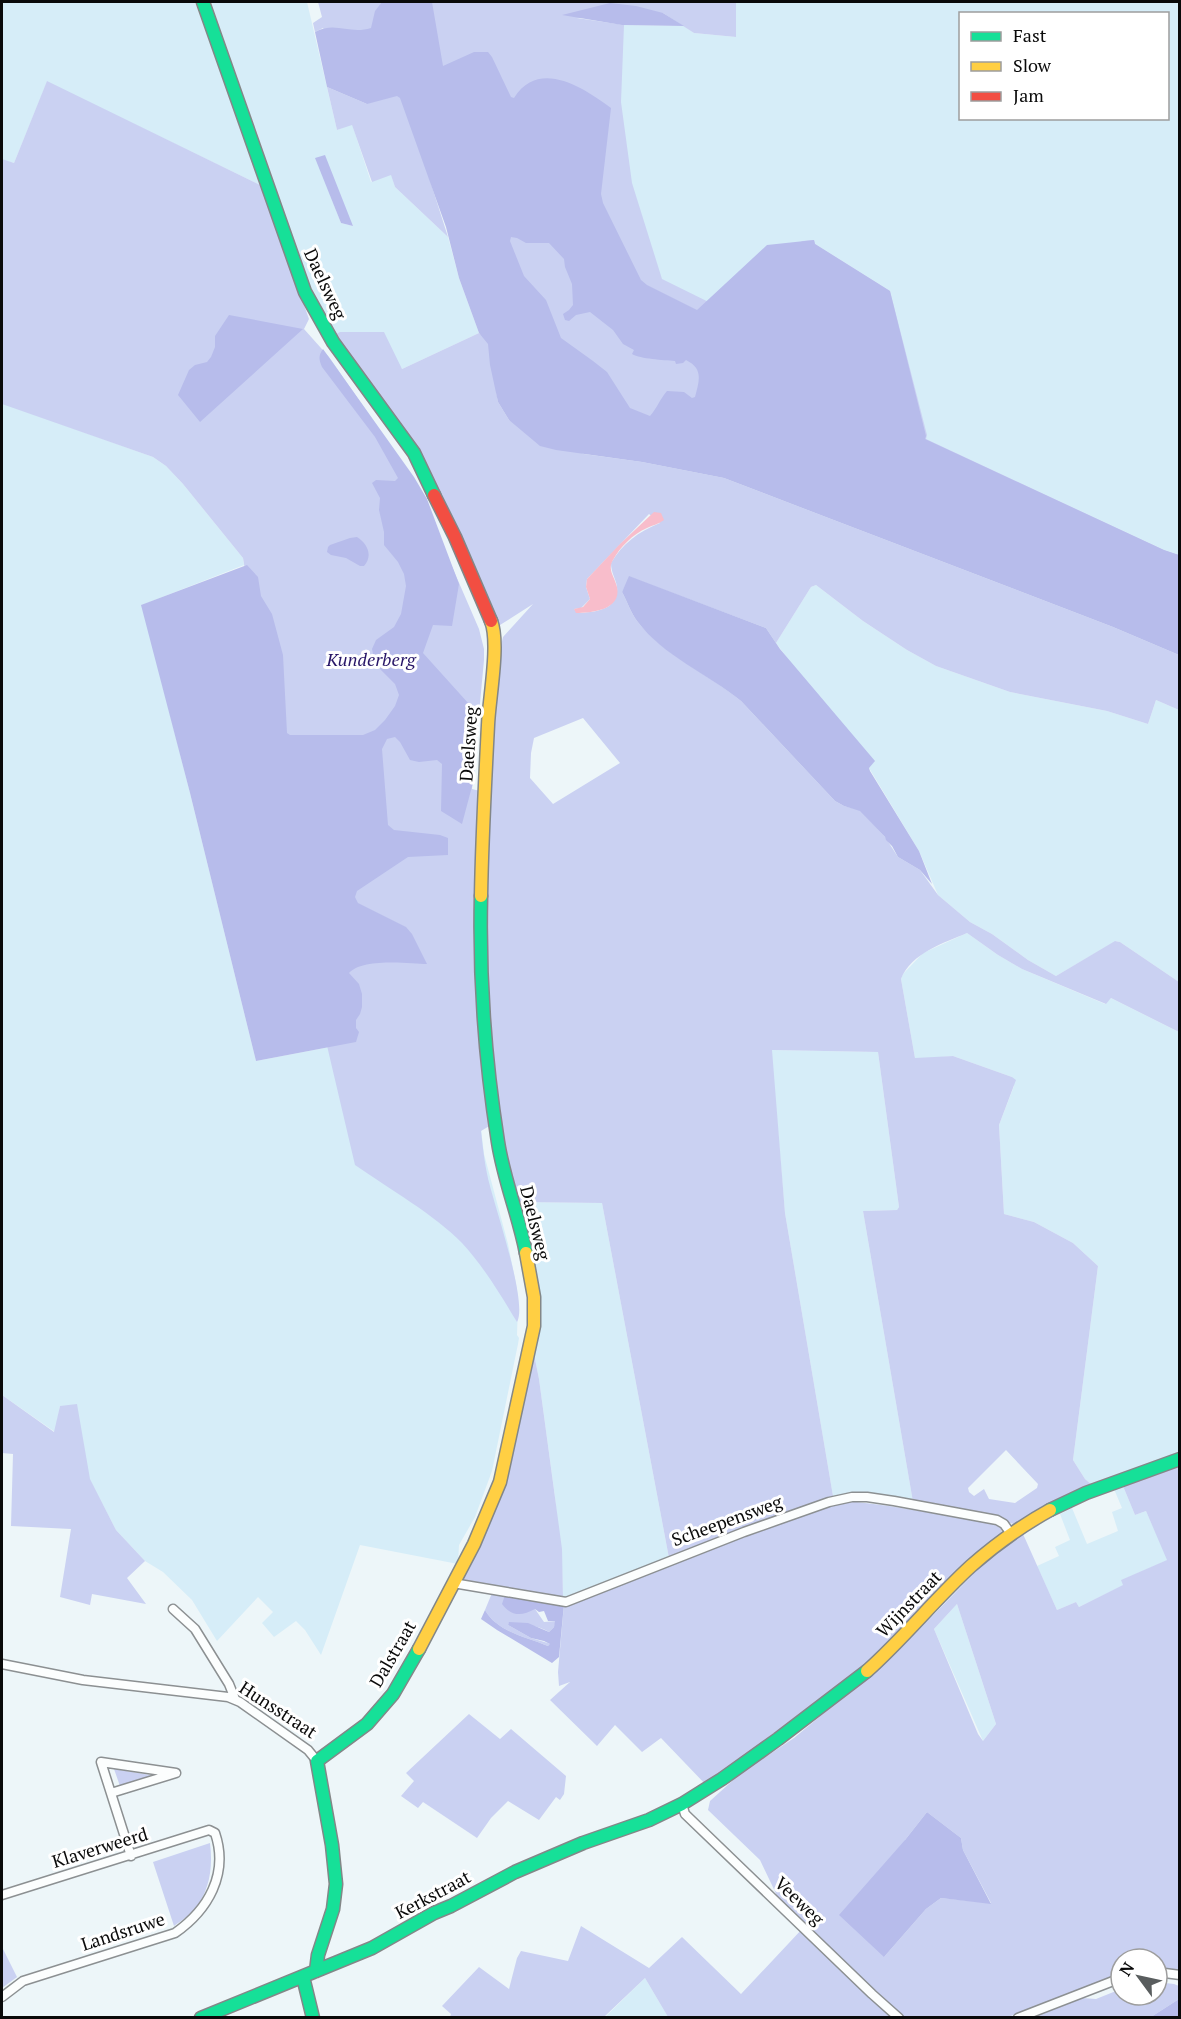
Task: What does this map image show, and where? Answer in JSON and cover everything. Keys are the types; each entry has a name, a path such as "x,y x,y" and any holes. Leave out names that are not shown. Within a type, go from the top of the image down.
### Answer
{"street":[{"name":"Daelsweg","path":"203,2 305,292 333,342 414,453 455,537 493,626 494,653 482,854 480,945 482,1015 498,1143 507,1187 525,1248 535,1313 529,1353 500,1482 474,1544"},
{"name":"Wijnstraat","path":"682,1804 722,1779 859,1678 892,1649 975,1563 1011,1534 1076,1498 1179,1459"},
{"name":"Scheepensweg","path":"453,1583 566,1602 738,1534 829,1502 852,1497 876,1498 978,1516 1001,1522 1011,1534"},
{"name":"Dalstraat","path":"317,1761 356,1733 384,1705 409,1668 474,1544"},
{"path":"173,1609 195,1629 229,1684 235,1699"},
{"name":"Hunsstraat","path":"2,1664 68,1678 235,1699 308,1750 317,1761 322,1778 333,1851 335,1898 330,1922 316,1956 316,1971"},
{"path":"111,1793 176,1773 101,1762 131,1856"},
{"name":"Kerkstraat","path":"201,2018 372,1948 434,1913 515,1872 583,1843 649,1820 682,1804"},
{"name":"Veeweg","path":"682,1804 685,1814 899,2018"},
{"name":"Klaverweerd","path":"2,1895 209,1830"},
{"name":"Landsruwe","path":"2,1997 23,1981 175,1933 188,1924 200,1912 215,1886 219,1867 218,1843 214,1833 209,1830"},
{"path":"303,1977 313,2018"},
{"path":"1018,2018 1109,1983"}],"shaded area":[{"path":"2,2 195,2 262,186 47,82 14,163 2,160"},
{"path":"211,2 307,2 337,130 352,124 371,182 391,174 395,187 448,237 459,278 479,333 402,369 334,335 297,266 302,264","holes":["316,158 353,226 341,223"]},
{"path":"382,2 432,2 443,66 474,52 488,52 511,97 514,98 524,86 536,80 549,78 562,80 588,92 611,108 601,194 603,203 641,280 647,285 697,310 767,245 814,240 815,244 890,291 925,439 1179,555 1179,655 1113,627 724,478 540,446 509,420 498,402 488,344 479,333 459,278 446,227 400,98 397,96 367,104 327,87 315,32 330,28 363,30 371,28 375,11","holes":["511,237 526,243 549,243 564,259 572,284 573,305 563,314 565,320 569,321 576,315 590,312 613,330 623,344 634,350 632,354 675,361 676,364 686,360 698,371 699,381 695,397 692,398 684,392 667,391 650,416 630,408 607,372 561,338 546,300 524,276 510,241"]},
{"path":"736,2 1179,3 1179,555 925,439 890,291 815,244 697,310 647,285 603,170 622,25 684,26 694,33 736,37"},
{"path":"610,3 636,6 663,13 684,26 622,25 562,15"},
{"path":"325,155 353,226 341,223 315,158"},
{"path":"229,315 303,329 200,422 178,395 189,370 195,365 207,362 211,357 215,347 215,336"},
{"path":"323,349 414,477 427,499 459,584 452,626 433,625 423,653 478,714 474,779 462,824 441,811 442,764 437,760 419,762 410,760 395,737 387,739 382,749 388,825 394,830 448,838 448,855 408,857 357,891 355,897 358,903 406,927 427,964 374,963 355,968 349,973 359,984 362,994 362,1007 356,1020 356,1028 359,1032 356,1042 256,1061 141,605 247,565 258,577 261,596 272,614 283,655 287,733 290,735 363,735 375,730 395,706 399,695 395,684 380,669 374,659 372,649 376,640 394,627 401,614 406,586 404,574 398,562 384,545 384,532 379,510 380,498 372,483 376,480 395,481 398,478 375,437 322,367 319,358"},
{"path":"2,403 153,457 166,466 183,484 243,558 244,565 142,605 256,1061 356,1042 476,1087 484,1154 508,1244 518,1306 517,1335 519,1338 492,1471 475,1517 459,1545 458,1564 360,1545 321,1655 305,1630 296,1621 274,1637 262,1623 273,1612 258,1597 217,1641 192,1600 163,1572 145,1561 116,1530 89,1478 60,1406 55,1432 2,1395"},
{"path":"654,512 661,513 664,520 627,541 611,564 617,587 615,601 604,609 576,613 574,609 583,607 590,599 586,587 587,579"},
{"path":"357,537 364,543 369,554 364,566 327,552 330,545"},
{"path":"629,576 766,628 780,649 875,761 869,768 870,771 919,851 932,884 920,870 898,857 885,837 860,811 835,801 741,701 673,655 648,633 635,618 622,592"},
{"path":"816,585 863,621 936,666 1010,692 1107,711 1148,724 1156,700 1179,710 1179,982 1116,941 1056,976 970,922 938,895 919,851 869,768 776,643 811,587"},
{"path":"967,933 1022,969 1105,1004 1111,998 1179,1032 1179,1453 1092,1485 1085,1479 1073,1460 1098,1266 1073,1243 1034,1222 1004,1214 999,1125 1014,1086 1012,1077 953,1056 915,1058 901,979 903,974 923,953"},
{"path":"771,1050 878,1052 899,1207 897,1210 863,1211 913,1502 862,1494 848,1493 833,1496 785,1213"},
{"path":"515,1202 602,1203 669,1558 576,1597 563,1598 555,1497 533,1349 536,1326"},
{"path":"1123,1486 1135,1515 1146,1511 1168,1560 1122,1580 1124,1585 1079,1607 1076,1602 1057,1610 1037,1566 1059,1556 1055,1547 1070,1540 1060,1514 1072,1508 1087,1544 1118,1531 1112,1512 1122,1508 1114,1489"},
{"path":"505,1595 564,1604 559,1657 552,1663 481,1619 485,1610 497,1624 505,1629 548,1646 550,1644 531,1638 508,1625 509,1622 528,1623 549,1632 554,1627 555,1621 548,1621 544,1611 539,1612 535,1609 521,1614 513,1613 502,1604"},
{"path":"957,1604 996,1724 983,1741 934,1629"},
{"path":"927,1812 961,1838 963,1850 991,1904 941,1898 926,1909 884,1957 839,1915"},
{"path":"645,1978 668,2017 604,2018"},
{"path":"1179,1999 1179,2017 1151,2017 1169,2007"}],"green space":[{"name":"Kunderberg","path":"318,2 736,2 736,37 694,33 663,13 577,18 624,25 621,102 632,183 662,279 735,315 802,241 814,240 815,244 890,291 927,435 926,439 1179,555 1179,649 496,390 498,402 509,420 584,454 642,462 724,478 1113,627 1179,655 1179,710 1156,700 1148,724 1107,711 1010,692 936,666 863,621 816,585 811,587 776,643 766,628 630,577 622,592 635,618 647,633 672,654 741,701 835,801 860,810 885,837 898,857 920,870 938,895 970,922 1056,976 1115,941 1120,942 1179,982 1179,1032 1111,998 1106,1004 1022,969 967,933 920,956 912,962 901,979 915,1058 953,1056 1016,1080 999,1125 1004,1214 1034,1222 1073,1243 1098,1266 1073,1460 1085,1479 1092,1485 1068,1494 1017,1525 963,1509 913,1502 863,1211 897,1210 899,1207 878,1052 772,1050 785,1213 833,1496 669,1558 602,1203 515,1202 491,1125 481,1131 488,1179 515,1277 519,1312 517,1322 485,1271 462,1243 425,1212 355,1165 317,1003 243,558 183,484 166,466 153,457 2,404 2,159 14,163 47,81 262,186 309,319 304,329 329,357 377,426 434,525 479,629 484,660 472,789 480,791 487,676 500,662 503,637 533,604 500,625 420,456 334,335 340,332 384,332 402,369 479,333 481,335 414,100 401,98 448,237 395,187 391,175 372,182 352,125 337,130 327,87 367,104 323,28 315,32 313,23 322,17","holes":["649,514 660,523 632,539 611,563 617,587 614,601 605,608 578,613 574,609 581,608 590,599 586,587 587,579","583,718 620,763 553,804 530,778 534,738","1006,1450 1038,1484 1037,1488 1015,1503 989,1499 984,1489 974,1496 968,1488"]},
{"path":"533,1349 562,1549 563,1598 462,1582 461,1578 501,1493 513,1450"},
{"path":"2,1395 54,1432 60,1406 77,1404 90,1479 116,1530 145,1561 127,1578 146,1604 92,1594 90,1605 60,1597 71,1529 11,1526 13,1454 2,1453"},
{"path":"1179,1465 1179,1972 1169,1970 1169,1947 1109,1947 1109,1979 1008,2017 903,2017 781,1904 760,1860 708,1810 710,1801 741,1773 794,1738 877,1669 906,1643 985,1562 1003,1546 1023,1534 1057,1610 1076,1602 1079,1607 1123,1585 1121,1580 1167,1560 1146,1511 1135,1515 1123,1486","holes":["957,1604 996,1724 983,1741 934,1629","927,1812 961,1838 963,1850 991,1903 941,1898 926,1909 884,1957 905,1840"]},
{"path":"849,1501 998,1524 1002,1531 864,1665 734,1763 708,1787 661,1738 642,1752 615,1725 597,1746 550,1700 570,1682 559,1686 558,1672 564,1604 832,1504"},
{"path":"492,1593 505,1595 535,1609 544,1622 556,1621 549,1632 530,1625 509,1623 508,1625 531,1638 551,1644 548,1646 497,1624 485,1610"},
{"path":"469,1714 500,1739 511,1729 566,1776 564,1794 560,1800 556,1797 539,1820 508,1801 491,1818 477,1838 423,1802 418,1808 401,1796 414,1781 406,1773"},
{"path":"114,1769 150,1775 150,1777 120,1786"},
{"path":"210,1843 211,1861 207,1887 199,1904 174,1926 153,1862"},
{"path":"581,1926 649,1968 682,1937 741,1994 803,1928 893,2017 668,2017 645,1978 604,2017 450,2017 451,2014 442,2006 479,1967 509,1989 521,1951 568,1961"},
{"path":"2,1947 17,1977 2,1988"},
{"path":"1169,1983 1179,1986 1179,1999 1169,2005"},
{"path":"1109,1994 1109,2007 1167,2007 1151,2017 1031,2018 1082,1998 1096,1999"}],"traffic: fast":[{"path":"203,2 305,292 333,342 414,453 434,495"},
{"path":"481,896 482,988 493,1111 501,1156 526,1253"},
{"path":"1050,1510 1086,1493 1180,1459"},
{"path":"316,1971 318,1955 333,1909 336,1884 332,1845 317,1761 367,1724 393,1694 419,1649"},
{"path":"201,2018 372,1948 434,1913 515,1872 583,1843 649,1820 682,1804 778,1739 867,1671"},
{"path":"303,1977 313,2018"}],"traffic: slow":[{"path":"481,896 488,725 494,657 491,621"},
{"path":"419,1649 474,1544 500,1482 534,1326 534,1297 526,1253"},
{"path":"867,1671 971,1566 1009,1536 1050,1510"}],"traffic: jam":[{"path":"434,495 455,537 491,621"}]}
